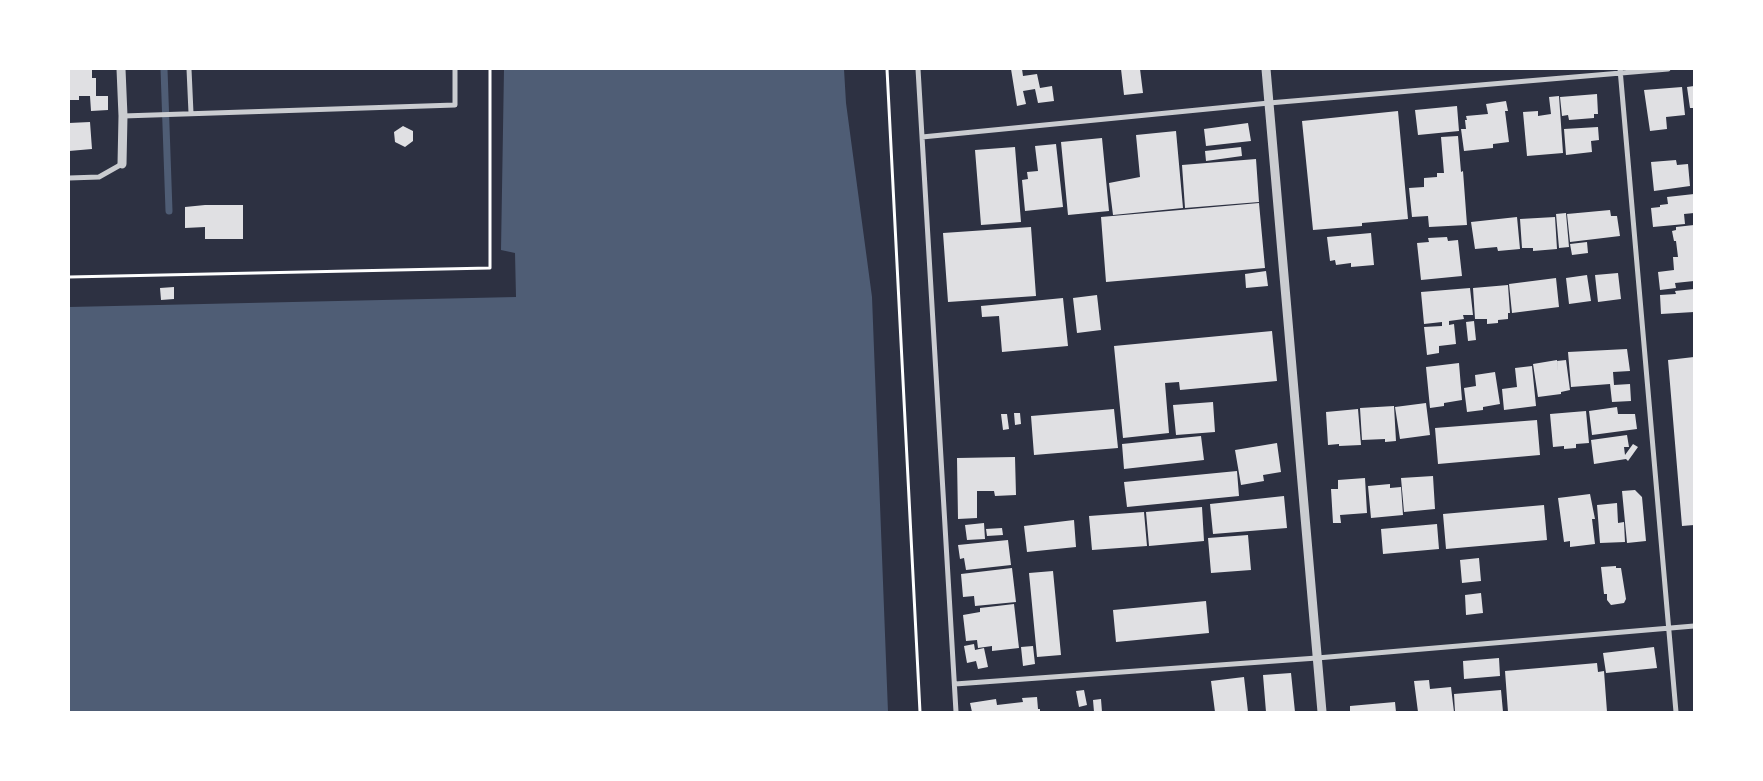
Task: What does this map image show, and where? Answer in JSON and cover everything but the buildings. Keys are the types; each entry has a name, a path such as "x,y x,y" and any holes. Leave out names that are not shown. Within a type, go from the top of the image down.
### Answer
{"street":[{"path":"69,178 99,177 122,164 123,116 121,69"},
{"path":"189,69 191,113"},
{"path":"123,116 455,105 455,69"},
{"path":"918,69 956,712"},
{"path":"1266,69 1322,712"},
{"path":"922,138 1269,103 1620,71 1668,69"},
{"path":"1620,71 1676,712"},
{"path":"955,684 1317,658 1694,626"}],"path":[{"path":"69,277 490,268 490,69"},
{"path":"886,69 920,712"}],"water":[{"path":"504,69 844,69 846,103 872,297 888,712 69,712 69,307 516,297 515,253 501,250"}],"waterway":[{"path":"164,69 169,211"}]}
